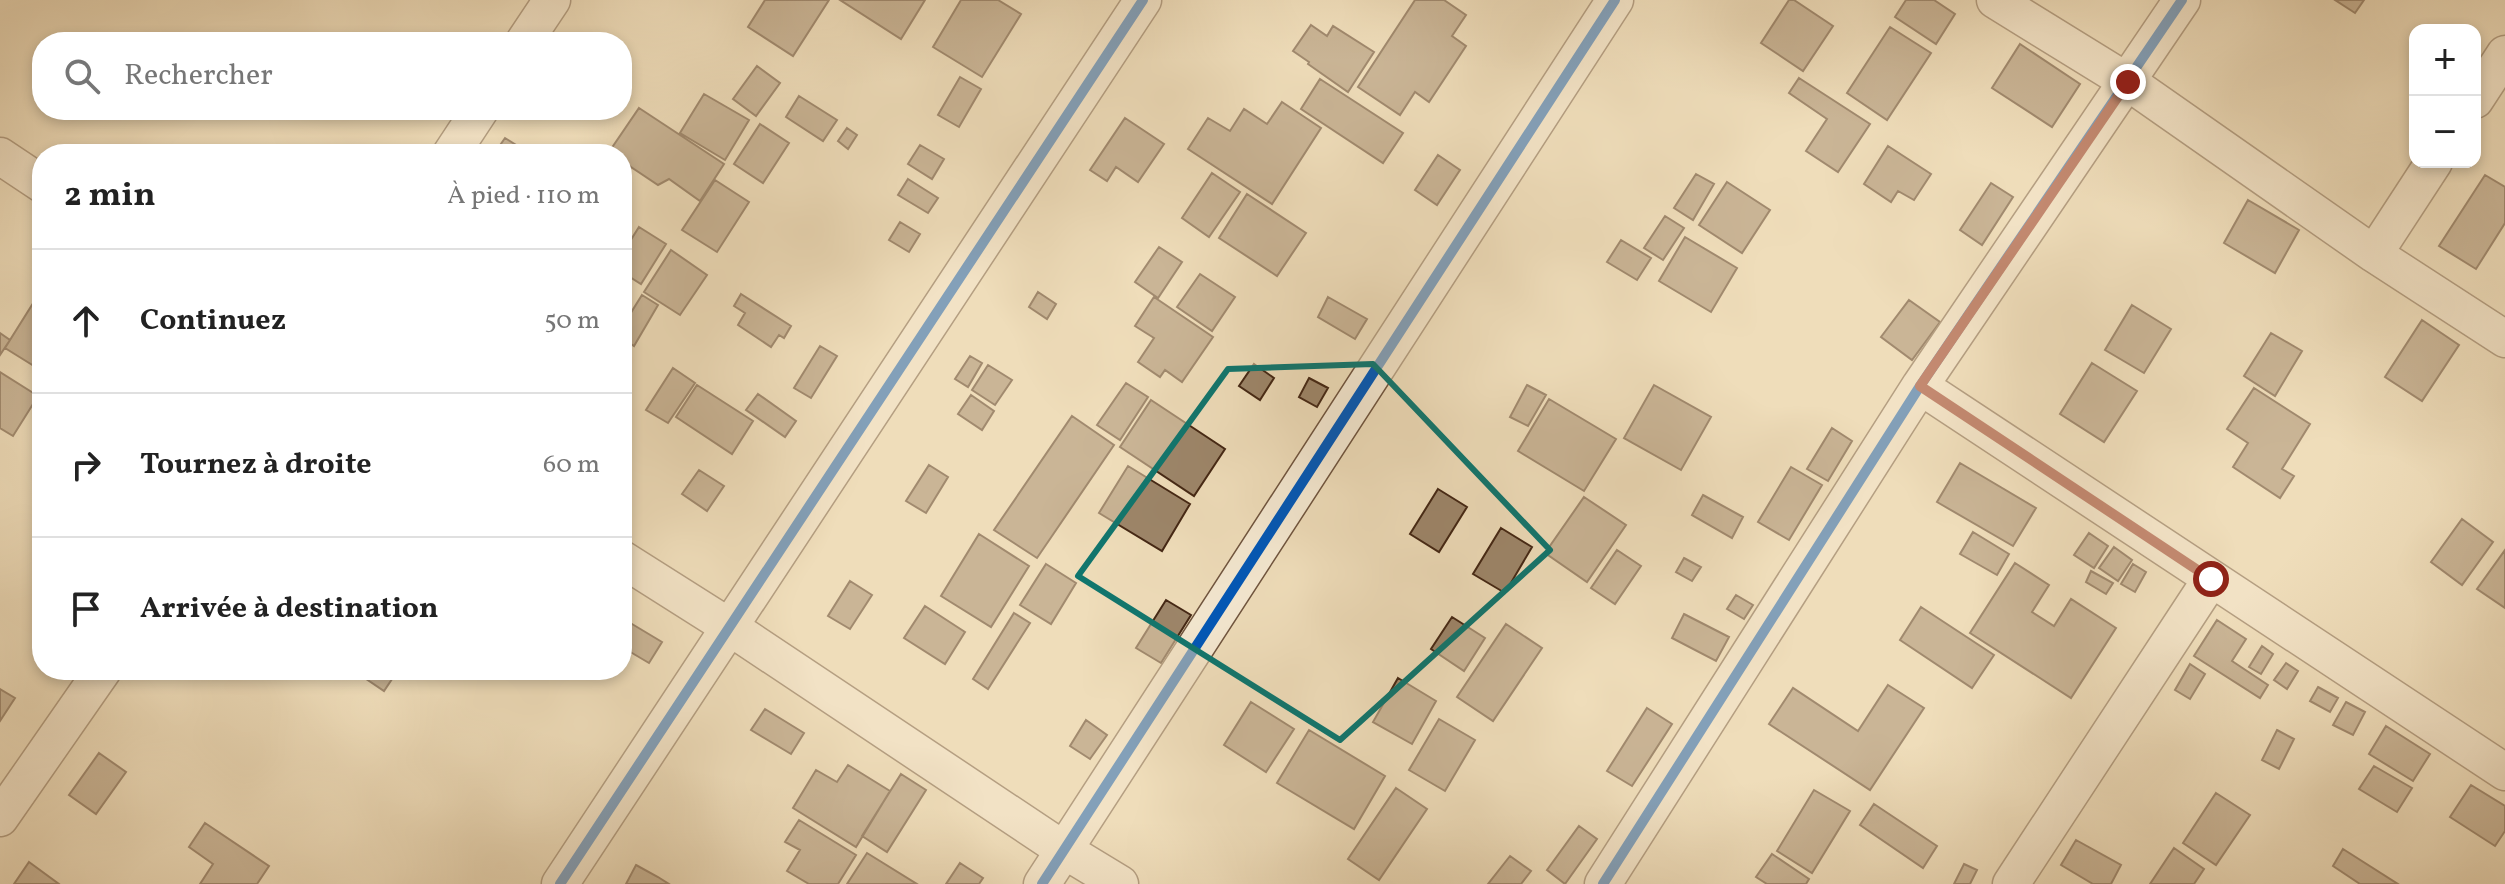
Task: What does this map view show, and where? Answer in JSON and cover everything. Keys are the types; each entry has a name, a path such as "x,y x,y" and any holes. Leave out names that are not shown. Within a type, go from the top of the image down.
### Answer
{"street":[{"path":"531,32 552,0"},
{"path":"560,884 1143,0"},
{"path":"1042,884 1615,0"},
{"path":"1995,0 2128,82 2374,254 2505,339"},
{"path":"1603,884 1920,386 2182,0"},
{"path":"2478,96 2505,54"},
{"path":"458,144 473,120"},
{"path":"0,156 32,177"},
{"path":"2374,254 2430,168"},
{"path":"1920,386 2505,772"},
{"path":"632,565 1120,884"},
{"path":"2011,884 2211,579"},
{"path":"0,818 96,680"}],"highlighted area":[{"path":"1373,364 1550,550 1340,740 1078,576 1228,369"}],"building":[{"path":"765,0 829,0 793,56 748,27"},
{"path":"840,0 925,0 901,39"},
{"path":"961,0 998,0 1021,14 982,77 933,47"},
{"path":"1415,0 1444,0 1466,15 1452,36 1466,46 1429,102 1415,92 1400,115 1358,87"},
{"path":"1789,0 1794,0 1833,26 1803,71 1761,43"},
{"path":"1906,0 1934,0 1955,14 1936,44 1895,17"},
{"path":"2335,0 2364,0 2355,13"},
{"path":"1311,25 1327,36 1333,26 1374,52 1348,92 1293,51"},
{"path":"1890,27 1931,53 1887,120 1847,93"},
{"path":"2020,44 2080,84 2052,127 1992,88"},
{"path":"757,66 780,83 756,116 733,99"},
{"path":"960,77 981,89 959,127 938,115"},
{"path":"1799,78 1870,124 1838,172 1806,151 1827,119 1789,93"},
{"path":"1320,79 1403,133 1383,163 1301,109"},
{"path":"704,94 749,120 725,160 680,133"},
{"path":"799,96 837,120 823,141 786,117"},
{"path":"1282,102 1321,128 1272,204 1188,149 1208,118 1230,131 1244,109 1267,124"},
{"path":"639,108 724,164 700,201 669,179 658,185 632,168 632,144 614,144"},
{"path":"1125,118 1164,144 1138,182 1116,167 1107,181 1090,170"},
{"path":"760,124 789,143 763,183 734,164"},
{"path":"847,128 857,135 848,149 838,141"},
{"path":"505,138 515,144 501,144"},
{"path":"920,145 944,159 932,179 908,164"},
{"path":"1888,146 1931,174 1914,200 1898,191 1891,202 1864,184"},
{"path":"1438,155 1460,170 1437,205 1415,190"},
{"path":"1212,173 1240,192 1209,237 1182,218"},
{"path":"1696,174 1714,184 1693,220 1674,208"},
{"path":"2485,175 2505,187 2505,223 2476,269 2439,246"},
{"path":"908,179 938,198 928,213 898,195"},
{"path":"715,180 749,202 717,252 682,230"},
{"path":"1727,182 1770,210 1742,253 1699,225"},
{"path":"1991,183 2013,197 1982,245 1960,230"},
{"path":"1247,194 1306,233 1277,276 1219,238"},
{"path":"2248,200 2299,230 2275,273 2224,243"},
{"path":"1665,216 1684,228 1663,260 1644,248"},
{"path":"900,222 920,234 909,252 889,240"},
{"path":"639,227 666,244 641,284 632,278 632,238"},
{"path":"1685,237 1737,268 1711,312 1659,281"},
{"path":"1621,240 1651,258 1637,280 1607,262"},
{"path":"1159,247 1182,262 1158,298 1135,282"},
{"path":"671,250 707,275 680,315 644,292"},
{"path":"1200,274 1235,297 1212,331 1177,307"},
{"path":"1038,292 1056,304 1047,319 1029,307"},
{"path":"741,294 791,326 784,338 779,335 771,347 738,325 745,313 734,306"},
{"path":"642,295 658,305 634,346 632,345 632,311"},
{"path":"1154,297 1213,337 1182,382 1165,370 1160,377 1138,362 1154,338 1135,326"},
{"path":"1328,297 1367,319 1355,339 1318,317"},
{"path":"1909,300 1940,322 1912,360 1881,337"},
{"path":"32,305 32,365 5,348"},
{"path":"2132,305 2171,329 2144,373 2105,350"},
{"path":"2422,320 2459,345 2422,401 2385,377"},
{"path":"0,333 10,340 0,355"},
{"path":"2271,333 2302,351 2275,396 2244,376"},
{"path":"820,346 837,356 811,398 794,388"},
{"path":"970,356 982,363 968,387 955,379"},
{"path":"2092,363 2137,391 2104,442 2060,414"},
{"path":"1254,364 1274,378 1260,400 1239,386"},
{"path":"988,365 1012,380 995,405 972,390"},
{"path":"673,368 695,383 668,423 646,410"},
{"path":"0,372 32,392 32,406 13,436 0,428"},
{"path":"1309,378 1328,388 1317,407 1299,397"},
{"path":"1126,383 1148,397 1120,440 1097,425"},
{"path":"697,385 753,421 732,454 676,417"},
{"path":"1527,385 1546,395 1528,426 1510,417"},
{"path":"1654,385 1711,417 1681,470 1624,438"},
{"path":"2254,388 2310,424 2282,469 2294,476 2280,498 2233,467 2248,443 2227,429"},
{"path":"758,394 796,421 785,437 746,410"},
{"path":"971,395 994,411 982,430 958,414"},
{"path":"1549,399 1616,439 1584,491 1518,451"},
{"path":"1151,400 1225,449 1194,496 1120,447"},
{"path":"1072,416 1114,445 1037,558 994,530"},
{"path":"1832,428 1852,441 1828,481 1807,469"},
{"path":"1960,463 2036,508 2013,546 1937,502"},
{"path":"929,465 948,477 926,513 906,501"},
{"path":"1128,466 1190,504 1162,551 1099,513"},
{"path":"1791,467 1822,485 1789,540 1758,522"},
{"path":"699,470 724,486 707,511 682,494"},
{"path":"1438,489 1467,507 1439,552 1410,534"},
{"path":"1703,495 1743,517 1732,538 1692,515"},
{"path":"1584,497 1626,525 1587,582 1545,553"},
{"path":"2462,519 2493,542 2462,585 2431,562"},
{"path":"1501,528 1532,547 1505,593 1473,574"},
{"path":"1973,532 2009,554 1997,575 1960,554"},
{"path":"2089,533 2108,546 2094,568 2074,555"},
{"path":"979,534 1029,566 991,627 941,596"},
{"path":"2114,547 2132,560 2118,581 2099,568"},
{"path":"1617,550 1641,566 1615,604 1591,588"},
{"path":"2505,550 2505,608 2477,589"},
{"path":"1684,558 1701,567 1692,581 1676,572"},
{"path":"2015,563 2049,585 2032,612 2054,626 2071,599 2116,628 2071,698 1970,633"},
{"path":"1046,564 1076,583 1051,624 1020,605"},
{"path":"2133,564 2146,572 2135,592 2121,584"},
{"path":"2091,571 2113,583 2106,594 2086,582"},
{"path":"850,581 872,595 850,629 828,616"},
{"path":"1736,595 1753,605 1744,619 1727,609"},
{"path":"1166,600 1191,615 1161,663 1136,648"},
{"path":"925,606 965,632 945,664 904,638"},
{"path":"1921,607 1994,655 1972,688 1900,640"},
{"path":"1014,613 1030,623 988,689 973,679"},
{"path":"1684,614 1729,637 1716,661 1672,638"},
{"path":"1452,617 1485,638 1464,671 1431,649"},
{"path":"2217,620 2246,639 2232,661 2268,685 2260,698 2194,656"},
{"path":"632,624 662,642 649,663 632,653"},
{"path":"1506,624 1542,648 1493,721 1457,697"},
{"path":"2262,646 2273,654 2261,674 2249,667"},
{"path":"2286,663 2298,671 2287,689 2274,680"},
{"path":"2190,664 2205,674 2190,699 2175,690"},
{"path":"1398,678 1436,701 1412,744 1373,722"},
{"path":"368,680 391,680 384,691"},
{"path":"1888,685 1924,708 1870,790 1769,724 1793,688 1858,731"},
{"path":"2318,687 2338,698 2330,712 2310,701"},
{"path":"0,689 15,698 0,721"},
{"path":"1251,702 1294,729 1266,772 1224,745"},
{"path":"2346,702 2365,712 2353,735 2333,725"},
{"path":"1647,708 1672,724 1632,786 1607,771"},
{"path":"765,709 804,733 791,754 751,730"},
{"path":"1439,719 1475,740 1445,791 1409,770"},
{"path":"1086,720 1107,735 1090,759 1070,746"},
{"path":"2386,726 2430,754 2413,781 2369,754"},
{"path":"1309,730 1385,776 1354,829 1277,783"},
{"path":"2277,730 2294,739 2279,769 2262,760"},
{"path":"99,753 126,772 96,814 69,795"},
{"path":"848,765 890,791 856,847 793,808 816,770 837,782"},
{"path":"2374,766 2412,788 2397,812 2359,789"},
{"path":"901,774 926,790 887,852 862,836"},
{"path":"2471,785 2505,806 2505,831 2495,846 2450,817"},
{"path":"1396,788 1427,809 1379,880 1348,859"},
{"path":"1814,790 1850,811 1812,873 1777,851"},
{"path":"2216,793 2250,815 2216,865 2183,843"},
{"path":"1874,804 1937,846 1923,868 1860,825"},
{"path":"799,820 856,855 838,884 809,884 787,871 800,850 785,842"},
{"path":"205,823 269,866 257,884 200,884 213,864 189,847"},
{"path":"1579,826 1597,839 1565,884 1547,870"},
{"path":"2076,840 2121,865 2111,884 2093,884 2061,865"},
{"path":"2174,848 2204,869 2194,884 2150,884"},
{"path":"2343,849 2398,884 2360,884 2333,866"},
{"path":"867,853 917,884 847,884"},
{"path":"1772,854 1809,879 1806,884 1767,884 1756,877"},
{"path":"1510,856 1531,871 1521,884 1488,884"},
{"path":"29,862 59,884 14,884"},
{"path":"960,863 983,878 979,884 946,884"},
{"path":"1964,864 1977,870 1970,884 1954,884"},
{"path":"636,865 658,877 669,884 626,884"}],"cycle path":[{"path":"560,884 1143,0"},
{"path":"1042,884 1615,0"},
{"path":"1603,884 1920,386 2182,0"}],"route":[{"path":"2128,82 1920,386 2211,579"}]}
